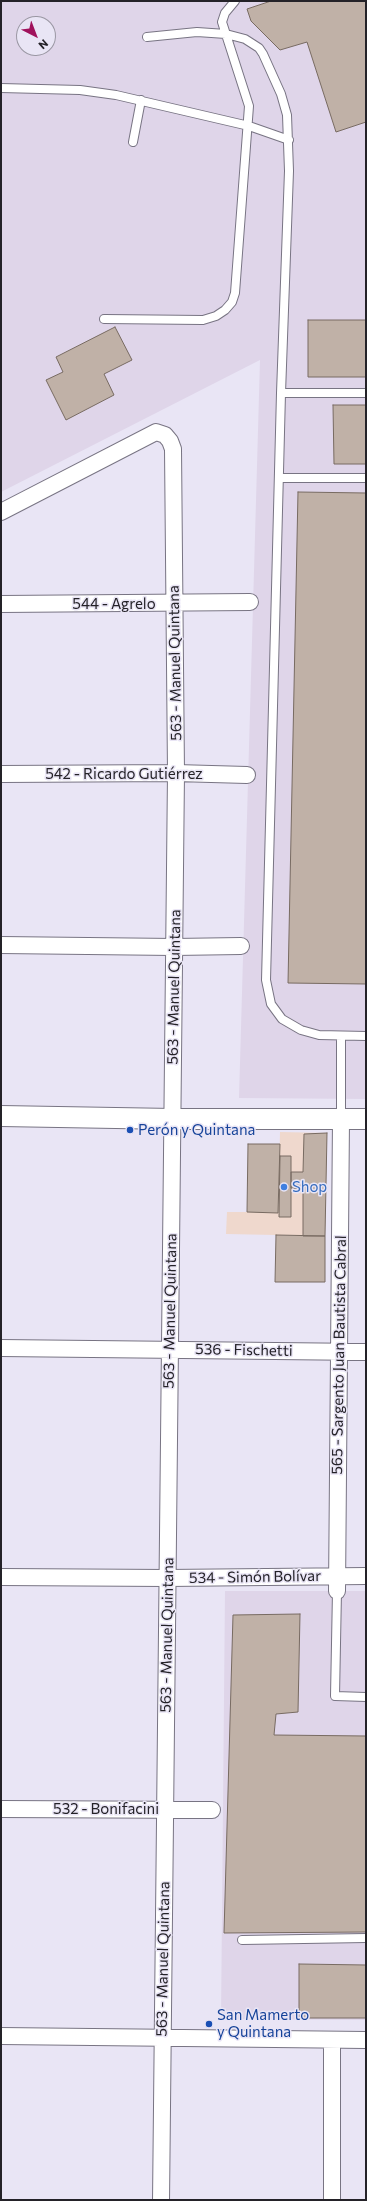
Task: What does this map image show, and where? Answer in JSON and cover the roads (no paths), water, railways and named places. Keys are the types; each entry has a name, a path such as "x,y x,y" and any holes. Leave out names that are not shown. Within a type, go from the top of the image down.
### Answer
{"street":[{"name":"563 - Manuel Quintana","path":"1,512 156,432 165,435 170,441 173,449 173,604 176,773 161,2200"},
{"name":"544 - Agrelo","path":"1,604 173,604 250,602"},
{"name":"542 - Ricardo Gutiérrez","path":"1,774 176,773 247,775"},
{"path":"1,945 174,947 241,946"},
{"path":"1,1116 172,1119 366,1119"},
{"name":"565 - Sargento Juan Bautista Cabral","path":"337,1583 342,1119"},
{"name":"536 - Fischetti","path":"1,1348 366,1352"},
{"name":"534 - Simón Bolívar","path":"1,1577 167,1578 337,1583 366,1576"},
{"name":"532 - Bonifacini","path":"1,1809 212,1810"},
{"path":"1,2036 366,2040"},
{"path":"332,2040 332,2200"}],"lane":[{"path":"104,318 203,320 216,316 225,310 232,302 235,293 249,126 247,100 222,22 225,13 235,1"},
{"path":"147,37 197,32 226,34 245,39 258,48 263,54 281,94 287,115 289,140 266,980 271,1004 282,1019 301,1030 319,1035 366,1036"},
{"path":"1,88 80,90 141,100 249,126 289,140"},
{"path":"133,142 141,100"},
{"path":"281,393 366,393"},
{"path":"279,478 366,478"},
{"path":"341,1036 342,1119"},
{"path":"337,1583 335,1696 366,1696"},
{"path":"242,1940 366,1938"}],"place":[{"name":"Perón y Quintana","path":"130,1130"},
{"name":"Shop","path":"284,1187"},
{"name":"San Mamerto y Quintana","path":"209,2024"}]}
